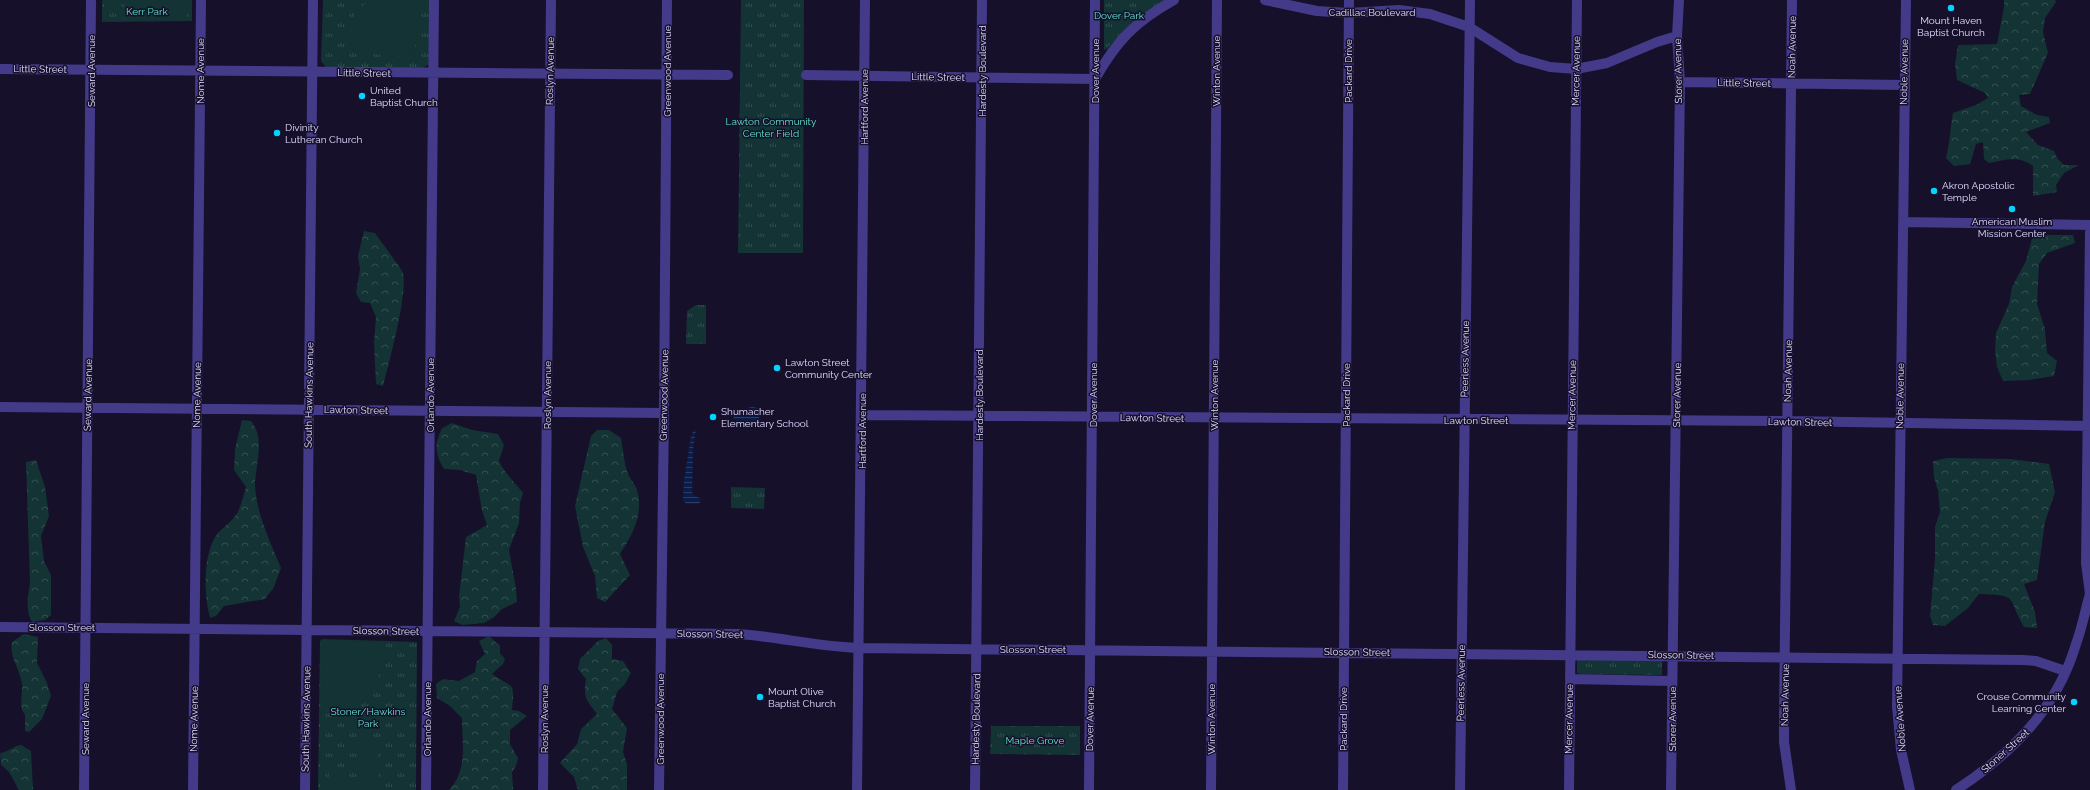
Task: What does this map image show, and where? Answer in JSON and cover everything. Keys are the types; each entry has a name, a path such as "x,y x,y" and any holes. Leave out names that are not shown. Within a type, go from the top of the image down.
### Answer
{"street":[{"name":"Seward Avenue","path":"84,790 92,0"},
{"name":"Nome Avenue","path":"193,790 201,0"},
{"name":"South Hawkins Avenue","path":"305,790 313,0"},
{"name":"Orlando Avenue","path":"426,790 434,0"},
{"name":"Roslyn Avenue","path":"543,790 551,0"},
{"name":"Greenwood Avenue","path":"659,790 667,0"},
{"name":"Hartford Avenue","path":"857,790 860,648 865,0"},
{"name":"Hardesty Boulevard","path":"975,790 982,0"},
{"name":"Dover Avenue","path":"1089,790 1095,0"},
{"path":"1095,79 1112,49 1130,30 1140,21 1174,0"},
{"name":"Winton Avenue","path":"1211,790 1217,0"},
{"name":"Cadillac Boulevard","path":"1265,0 1317,11 1349,13 1412,11 1443,17 1469,27 1518,58 1550,67 1576,69 1613,62 1658,42 1677,36"},
{"name":"Packard Drive","path":"1343,790 1349,0"},
{"name":"Peerless Avenue","path":"1460,790 1470,0"},
{"name":"Mercer Avenue","path":"1569,790 1569,654 1576,0"},
{"name":"Storer Avenue","path":"1671,790 1680,82 1677,36 1679,0"},
{"name":"Noah Avenue","path":"1791,790 1784,742 1792,0"},
{"name":"Noble Avenue","path":"1906,0 1900,423 1898,725 1901,750 1910,790"},
{"name":"Little Street","path":"0,69 728,75"},
{"name":"Little Street","path":"806,75 1095,79"},
{"name":"Little Street","path":"1680,82 1904,85"},
{"path":"1903,222 2090,226"},
{"path":"2090,232 2089,426 2086,562 2090,594"},
{"name":"Lawton Street","path":"0,407 664,413"},
{"name":"Lawton Street","path":"862,415 1788,421 2089,426"},
{"name":"Stoner Street","path":"1956,790 1998,759 2033,726 2052,701 2076,644 2090,594"},
{"name":"Slosson Street","path":"0,627 752,635 814,646 860,648 1673,655 2023,660 2036,661 2065,671"},
{"path":"1570,679 1672,680"}],"green space":[{"name":"Kerr Park","path":"102,0 192,0 192,21 102,22"},
{"path":"124,0 186,0 187,17 130,17 125,10"},
{"path":"323,0 429,0 429,64 423,68 326,67 321,61"},
{"path":"374,0 409,0 419,4 415,50 404,57 374,54 360,52 347,41 347,35 354,16 368,2"},
{"name":"Lawton Community Center Field","path":"741,0 804,0 803,253 738,253"},
{"name":"Dover Park","path":"1104,0 1165,0 1137,18 1107,49 1104,50"},
{"path":"2004,0 2055,0 2056,2 2045,18 2043,32 2048,53 2030,94 2019,95 2021,106 2037,115 2049,117 2050,123 2026,132 2038,145 2054,151 2057,158 2064,165 2079,165 2064,173 2056,185 2057,192 2033,196 2033,166 2017,159 1989,163 1984,159 1983,142 1976,144 1970,164 1954,166 1946,158 1953,113 1976,105 1988,98 1985,93 1957,80 1955,64 1958,45 1997,44"},
{"path":"364,231 375,233 403,273 403,296 383,386 376,384 374,343 376,317 370,303 361,302 356,293 360,269 358,256"},
{"path":"2033,235 2073,235 2075,243 2047,253 2039,264 2037,304 2045,329 2047,353 2057,361 2054,376 2029,380 2003,381 1997,367 1995,351 1996,333 2009,304 2012,287 2026,261"},
{"path":"696,305 706,305 706,344 686,344 687,311"},
{"path":"242,420 251,421 258,436 259,452 255,478 256,497 265,528 281,568 274,587 265,599 224,606 216,616 210,618 206,588 206,567 210,547 216,535 233,519 237,513 246,487 234,470 235,449"},
{"path":"452,423 472,430 498,434 504,445 499,461 523,493 520,503 519,523 509,550 517,602 502,609 493,618 484,623 462,625 454,621 460,607 459,596 466,537 487,525 482,511 476,475 460,470 444,469 437,454 439,434 442,428"},
{"path":"597,430 609,430 621,438 627,470 636,487 639,505 633,531 620,554 630,575 605,602 597,598 595,576 583,547 575,506 591,436"},
{"path":"1947,458 2011,459 2049,464 2055,492 2045,522 2037,580 2024,584 2035,612 2037,628 2024,627 2013,603 2007,597 1979,594 1968,608 1945,626 1933,625 1930,616 1935,560 1935,527 1940,512 1933,461"},
{"path":"36,460 45,487 49,516 41,536 44,561 51,575 51,615 45,620 32,622 28,613 30,583 26,462"},
{"path":"731,487 765,488 764,509 731,508"},
{"path":"24,634 38,637 37,663 47,683 51,696 42,719 29,732 25,731 25,715 21,704 21,678 13,658 11,648 12,642"},
{"path":"489,636 500,646 500,653 505,659 503,664 492,674 511,686 513,689 512,710 519,711 527,716 510,730 510,744 518,758 516,766 512,772 513,790 449,790 459,774 463,756 462,718 450,706 437,698 436,684 443,679 459,681 475,672 477,661 485,654 479,641"},
{"path":"606,638 612,645 612,659 623,661 631,673 625,684 617,692 612,709 627,728 623,752 627,764 627,790 578,790 574,777 560,763 577,744 581,729 597,714 586,698 586,679 578,669 580,659 598,641"},
{"name":"Stoner/Hawkins Park","path":"322,639 417,642 416,790 318,790 320,641"},
{"path":"327,641 385,642 387,648 386,657 378,678 367,697 355,708 325,713 324,644"},
{"path":"1577,659 1662,660 1662,675 1581,674 1577,673"},
{"name":"Maple Grove","path":"991,726 1080,726 1080,755 990,754"},
{"path":"359,740 378,740 377,771 359,771"},
{"path":"21,745 31,751 33,790 19,790 9,772 1,765 0,753"},
{"path":"329,767 347,767 347,790 329,790"},
{"path":"361,773 379,773 379,790 361,790"}],"water":[{"path":"752,407 762,409 759,417 761,426 759,429 734,419 733,416 744,409"},
{"path":"696,429 693,449 692,492 694,496 700,498 700,503 687,504 683,501 684,480 691,437 693,431"}],"place":[{"name":"Mount Haven Baptist Church","path":"1951,8"},
{"name":"United Baptist Church","path":"362,96"},
{"name":"Divinity Lutheran Church","path":"277,133"},
{"name":"Akron Apostolic Temple","path":"1934,191"},
{"name":"American Muslim Mission Center","path":"2012,209"},
{"name":"Lawton Street Community Center","path":"777,368"},
{"name":"Shumacher Elementary School","path":"713,417"},
{"name":"Mount Olive Baptist Church","path":"760,697"},
{"name":"Crouse Community Learning Center","path":"2074,702"}]}
